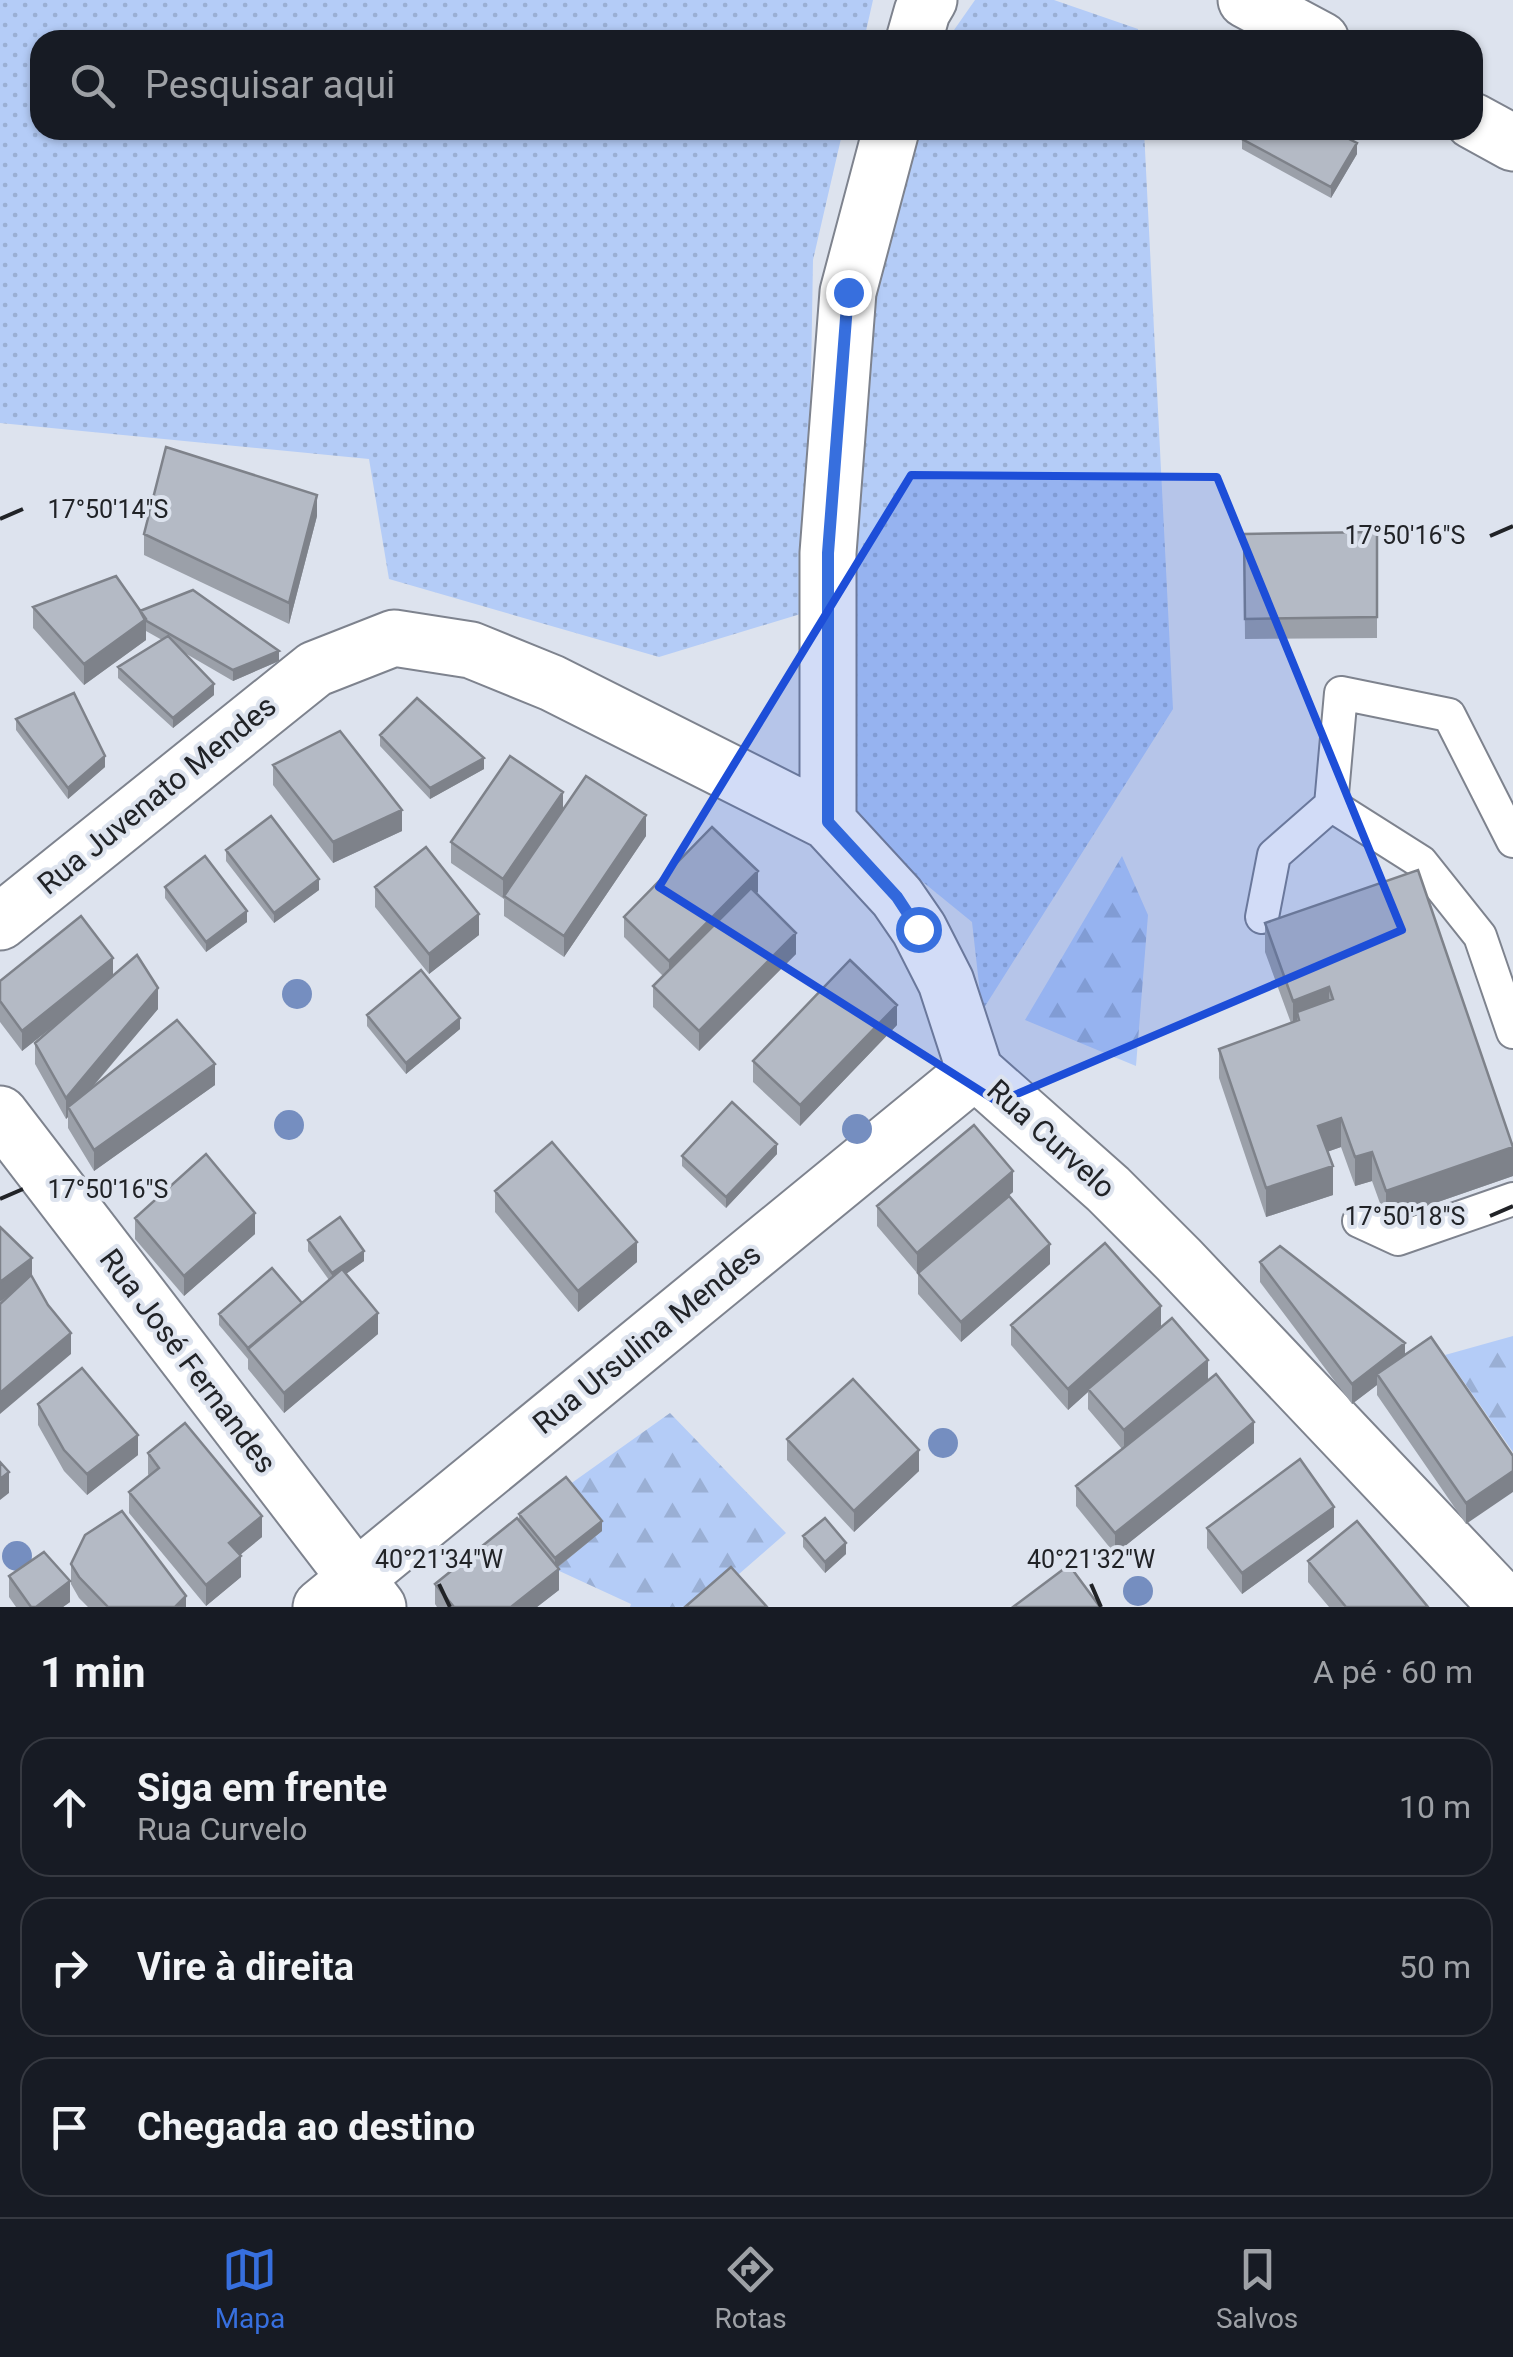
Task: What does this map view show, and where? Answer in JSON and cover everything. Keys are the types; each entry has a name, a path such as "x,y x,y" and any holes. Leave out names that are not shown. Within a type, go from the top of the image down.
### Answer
{"street":[{"path":"917,30 929,0"},
{"path":"1246,0 1302,30"},
{"path":"1483,127 1513,143"},
{"path":"828,822 828,553 848,292 888,140"},
{"name":"Rua Curvelo","path":"315,669 394,638 470,650 552,683 828,822 897,897 918,929 946,982 975,1072 1108,1188 1180,1260 1508,1607"},
{"name":"Rua Juvenato Mendes","path":"0,922 315,669"},
{"name":"Rua Ursulina Mendes","path":"351,1597 975,1072"},
{"name":"Rua José Fernandes","path":"0,1114 351,1597"}],"lane":[{"path":"1262,916 1274,855 1331,805 1341,693 1449,714 1513,840"},
{"path":"1331,805 1421,862 1480,936 1513,1032"},
{"path":"1359,1221 1398,1239 1513,1198"}],"highlighted area":[{"path":"911,475 1217,477 1402,930 998,1102 659,887"}],"green space":[{"path":"0,0 873,0 866,30 30,30 30,140 841,140 813,260 807,612 659,657 389,579 369,459 0,423"},
{"path":"975,0 1054,0 1138,30 954,30"},
{"path":"906,140 1145,140 1173,709 982,1011 972,922 848,821 852,418 892,180"},
{"path":"1122,856 1148,915 1136,1066 1025,1020"},
{"path":"1513,1336 1513,1452 1445,1355"},
{"path":"670,1413 786,1533 701,1607 630,1607 631,1604 555,1569 566,1487"}],"building":[{"path":"1244,140 1357,143 1331,187"},
{"path":"166,447 317,495 289,603 144,534"},
{"path":"1377,532 1377,617 1245,619 1244,534"},
{"path":"116,576 146,619 84,664 33,607"},
{"path":"193,590 279,651 233,670 145,620 140,611"},
{"path":"168,636 214,684 173,718 118,667"},
{"path":"74,693 105,756 68,788 16,719"},
{"path":"417,698 484,758 430,788 380,735"},
{"path":"340,731 402,810 333,842 273,765"},
{"path":"510,756 563,792 503,879 451,842"},
{"path":"586,776 646,815 564,936 504,896"},
{"path":"271,816 319,879 274,913 226,850"},
{"path":"712,827 758,871 669,961 624,917"},
{"path":"426,847 479,914 429,954 375,887"},
{"path":"205,856 247,911 206,942 165,887"},
{"path":"1418,870 1513,1147 1386,1191 1372,1152 1355,1157 1341,1118 1318,1126 1333,1166 1266,1188 1219,1049 1299,1020 1297,1012 1333,999 1329,987 1293,1001 1265,923"},
{"path":"751,888 796,933 699,1031 653,986"},
{"path":"81,916 113,958 22,1031 0,1001 0,981"},
{"path":"137,955 158,988 66,1098 35,1043"},
{"path":"850,960 897,1005 800,1105 753,1061"},
{"path":"421,970 460,1018 406,1063 367,1015"},
{"path":"177,1020 215,1064 94,1150 68,1107"},
{"path":"732,1102 777,1144 726,1197 682,1156"},
{"path":"974,1125 1013,1171 917,1253 877,1206"},
{"path":"552,1142 637,1242 578,1291 495,1191"},
{"path":"206,1154 255,1213 184,1276 135,1218"},
{"path":"1009,1196 1050,1244 961,1322 918,1273"},
{"path":"340,1217 364,1251 332,1273 308,1240"},
{"path":"0,1227 32,1258 0,1282"},
{"path":"1105,1243 1161,1306 1068,1389 1011,1325"},
{"path":"1280,1246 1405,1343 1352,1384 1260,1262"},
{"path":"272,1268 302,1303 248,1348 219,1314"},
{"path":"342,1269 378,1313 284,1393 248,1349"},
{"path":"31,1275 48,1305 71,1333 0,1393 0,1304"},
{"path":"1172,1318 1208,1360 1124,1430 1088,1389"},
{"path":"1431,1337 1513,1456 1513,1471 1466,1503 1377,1374"},
{"path":"82,1368 138,1435 87,1474 64,1450 38,1404"},
{"path":"1216,1374 1254,1422 1115,1533 1076,1486"},
{"path":"853,1379 919,1450 854,1511 787,1439"},
{"path":"185,1423 262,1516 229,1543 241,1556 206,1585 129,1492 159,1468 148,1453"},
{"path":"1300,1459 1334,1507 1242,1573 1207,1528"},
{"path":"0,1462 9,1472 0,1479"},
{"path":"566,1477 602,1521 555,1558 519,1514"},
{"path":"122,1511 186,1596 175,1607 108,1607 71,1564 85,1535"},
{"path":"517,1518 559,1569 511,1607 454,1607 435,1584"},
{"path":"825,1518 846,1543 825,1562 803,1536"},
{"path":"1357,1521 1428,1607 1346,1607 1308,1561"},
{"path":"44,1552 70,1581 31,1607 9,1576"},
{"path":"1069,1565 1100,1607 1013,1607"},
{"path":"731,1567 767,1607 685,1607"}],"route":[{"path":"848,292 828,553 828,822 897,897 918,929"}]}
